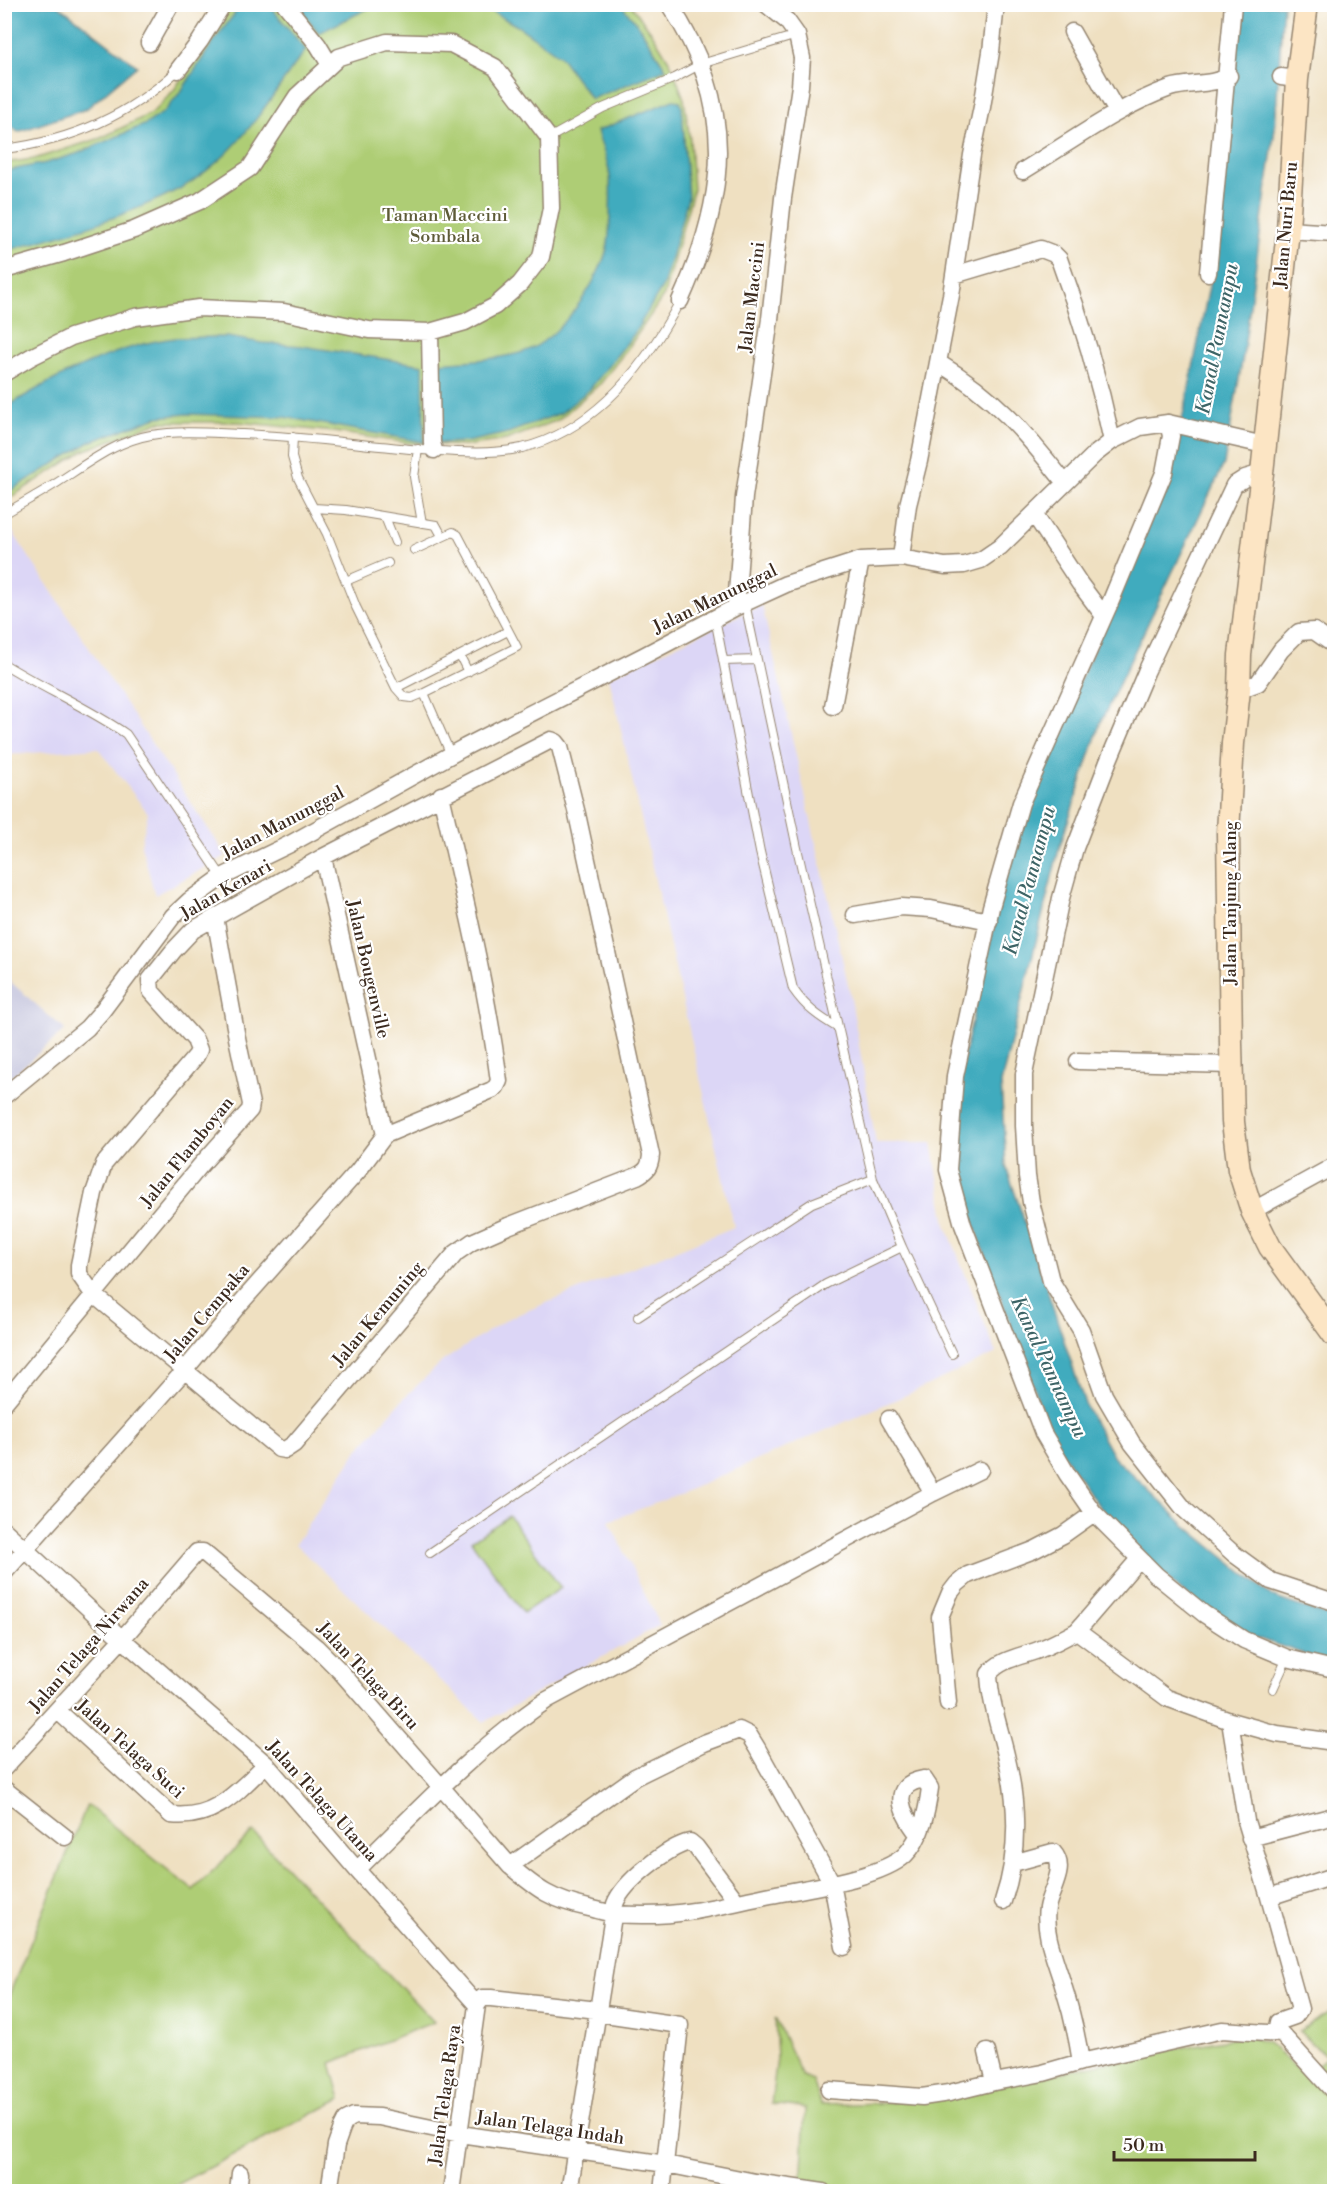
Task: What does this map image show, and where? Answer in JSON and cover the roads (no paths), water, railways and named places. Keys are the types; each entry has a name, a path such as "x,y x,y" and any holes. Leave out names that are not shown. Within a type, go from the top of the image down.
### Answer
{"street":[{"path":"148,43 171,4"},
{"path":"178,70 223,4"},
{"path":"285,4 318,45 330,65"},
{"path":"669,4 701,64 710,91 715,116 718,171 712,215 706,237 680,301"},
{"path":"766,4 787,21 797,35"},
{"path":"901,558 908,506 939,363 991,52 996,4"},
{"path":"1208,273 1233,4"},
{"name":"Jalan Nuri Baru","path":"1264,445 1288,230 1289,78 1307,4"},
{"path":"1072,32 1117,112"},
{"name":"Jalan Maccini","path":"740,604 744,497 800,86 802,58 797,35"},
{"path":"4,270 134,230 200,201 250,168 297,96 339,57 387,42 451,44 495,67 549,138 551,208 541,256 520,284 495,306 431,340 284,312 198,308 135,317 71,337 4,373"},
{"path":"1023,171 1117,112 1172,87 1227,77"},
{"path":"1288,230 1335,233"},
{"path":"954,275 1041,249 1054,254 1059,259 1082,325 1112,441"},
{"path":"428,448 431,340"},
{"path":"939,363 1003,409 1065,483"},
{"path":"1171,424 1164,473 1021,804 1010,835 955,1076 948,1170 963,1225 1043,1433 1067,1474 1094,1513 1139,1559 1204,1614 1244,1640 1287,1658 1335,1669"},
{"name":"Jalan Manunggal","path":"4,1096 87,1028 172,916 222,878 740,604 795,581 861,560 901,558 945,566 964,566 981,560 1000,547 1065,483 1112,441 1140,427 1171,424 1264,445"},
{"name":"Jalan Tanjung Alang","path":"1264,445 1240,655 1228,833 1233,1122 1239,1170 1252,1211 1270,1247 1335,1335"},
{"path":"1262,473 1245,478 1234,485 1146,672 1075,848 1061,898 1024,1074 1024,1126 1031,1202 1051,1281 1081,1330 1104,1395 1132,1443 1185,1510 1234,1554 1271,1581 1335,1602"},
{"path":"1034,514 1104,616"},
{"path":"833,706 861,560"},
{"path":"1239,690 1258,682 1281,651 1299,632 1314,631 1335,645"},
{"name":"Jalan Kenari","path":"184,1371 93,1294 79,1274 79,1264 94,1193 104,1164 199,1050 195,1040 151,991 150,981 193,930 323,857 551,740 560,747 577,814 651,1155 651,1164 647,1171 637,1176"},
{"path":"385,1135 492,1090 499,1081 481,966 441,795"},
{"name":"Jalan Bougenville","path":"323,857 385,1135"},
{"path":"855,915 901,907 931,909 989,921"},
{"name":"Jalan Flamboyan","path":"93,1294 250,1110 251,1104 215,917"},
{"path":"1078,1061 1231,1065"},
{"name":"Jalan Cempaka","path":"4,1573 358,1171 385,1135"},
{"path":"1252,1211 1335,1167"},
{"name":"Jalan Kemuning","path":"184,1371 272,1445 285,1450 294,1444 456,1253 472,1242 508,1226 637,1176"},
{"path":"4,1403 93,1294"},
{"path":"889,1419 933,1493"},
{"path":"357,1870 443,1787 530,1711 568,1687 980,1470"},
{"path":"948,1703 940,1617 950,1593 968,1575 1016,1558 1048,1543 1094,1513"},
{"name":"Jalan Telaga Utama","path":"4,1530 122,1639 266,1764 477,2005"},
{"name":"Jalan Telaga Biru","path":"203,1552 316,1647 340,1671 510,1866 541,1891 563,1902 614,1914 682,1912 737,1902 832,1883 878,1871 903,1857 914,1845 918,1834"},
{"name":"Jalan Telaga Nirwana","path":"4,1768 122,1639 193,1555 203,1552"},
{"path":"1004,1901 1013,1863 1015,1809 989,1674 1001,1663 1042,1648 1077,1631 1139,1559"},
{"path":"1077,1631 1167,1698 1230,1721 1277,1734 1335,1742"},
{"name":"Jalan Telaga Suci","path":"58,1711 171,1815 190,1815 227,1802 266,1764"},
{"path":"1230,1721 1240,1794 1250,1838 1300,2009 1295,2016 1278,2022 1277,2029 1335,2092"},
{"path":"510,1866 635,1778 704,1743 739,1730 749,1735 757,1748 832,1883 844,1947"},
{"path":"4,1789 65,1837"},
{"path":"1250,1838 1335,1816"},
{"path":"568,2192 619,1894 631,1880 676,1848 690,1842 737,1902"},
{"path":"1013,1863 1053,1852 1059,1861 1060,1868 1049,1897 1045,1918 1077,2038 1081,2062"},
{"path":"1269,1897 1335,1876"},
{"path":"477,2005 482,1998 491,1998 680,2025 662,2192"},
{"name":"Jalan Telaga Raya","path":"451,2192 477,2005"},
{"path":"829,2090 922,2097 1043,2073 1081,2062 1222,2030 1281,2034"},
{"path":"987,2052 994,2082"},
{"name":"Jalan Telaga Indah","path":"329,2192 336,2145 346,2120 354,2116 379,2117 460,2134 666,2164 754,2187 823,2192"},
{"path":"238,2192 240,2173"}],"lane":[{"path":"549,138 603,108 675,78 701,64 797,35"},
{"path":"4,149 59,138 99,124 142,99 178,70"},
{"path":"4,514 108,450 150,435 185,432 293,437 483,452 523,447 551,437 578,422 609,398 636,370 658,339 680,301"},
{"path":"293,437 292,457 298,478 314,508 356,607 396,688 404,697 412,698 517,647 458,535 453,532 414,550"},
{"path":"422,523 414,477 428,448"},
{"path":"314,508 346,510 436,525 442,536"},
{"path":"385,517 394,542"},
{"path":"346,581 388,563"},
{"path":"740,604 757,660 873,1179 952,1354"},
{"path":"715,618 760,852 793,989 803,1004 838,1028"},
{"path":"396,688 508,631"},
{"path":"460,656 468,672"},
{"path":"723,661 757,660"},
{"path":"4,664 126,734 222,878"},
{"path":"424,693 451,755"},
{"path":"638,1317 812,1203 873,1179"},
{"path":"430,1553 826,1284 902,1247"},
{"path":"1273,1689 1287,1658"}],"water":[{"path":"4,5 58,5 137,66 86,109 18,132 5,122"},
{"path":"241,5 269,5 306,50 259,115 228,152 193,181 139,208 5,251 5,171 76,154 146,124 165,111"},
{"path":"297,5 375,5 319,33"},
{"path":"480,5 621,5 637,23 666,69 591,99 560,56 519,27"},
{"name":"Kanal Pannampu","path":"1237,5 1283,5 1275,128 1243,356 1224,464 1100,724 1059,849 1001,1083 1006,1166 1086,1407 1113,1456 1186,1526 1273,1597 1334,1618 1334,1664 1230,1629 1172,1583 1099,1506 1052,1439 957,1177 961,1069 1017,824 1165,487 1186,403 1214,261"},
{"path":"673,100 680,101 682,108 688,198 663,286 634,334 590,389 561,413 508,433 467,442 438,443 437,363 469,361 523,352 537,346 564,322 588,291 604,259 608,244 610,174 597,131"},
{"path":"227,337 423,365 424,442 284,417 187,414 157,417 90,442 5,494 5,408 65,374 133,347 176,338"}],"park label":[{"name":"Taman Maccini Sombala","path":"445,225"}]}
